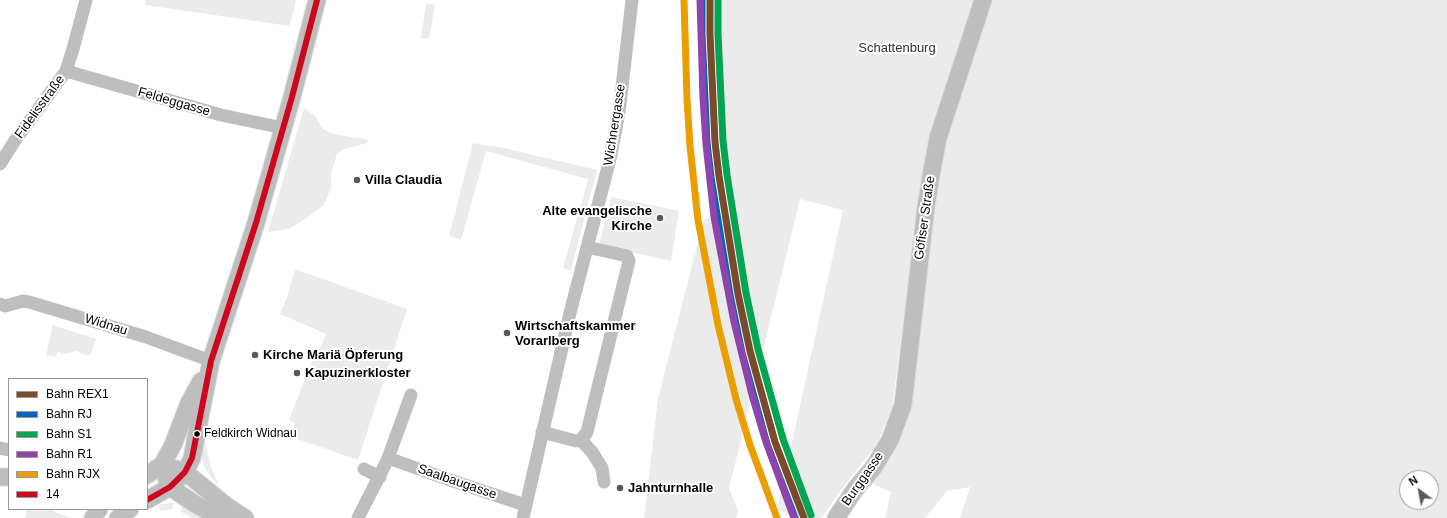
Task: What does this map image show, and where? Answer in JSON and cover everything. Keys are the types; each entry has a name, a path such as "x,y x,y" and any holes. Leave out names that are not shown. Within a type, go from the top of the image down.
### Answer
{"main road":[{"path":"148,499 170,488 185,472 192,458 211,361 256,223 317,0"},
{"name":"Göfiser Straße","path":"890,440 903,406 926,207 936,150 983,0"},
{"path":"148,474 162,465 189,403 211,361"},
{"name":"Burggasse","path":"836,518 856,488 874,467 890,440"},
{"path":"162,465 185,472 228,507 245,518"},
{"path":"162,465 170,488 221,518"}],"street":[{"name":"Fidelisstraße","path":"0,164 14,142 66,71 86,0"},
{"name":"Wichnergasse","path":"524,512 556,368 610,159 619,113 632,0"},
{"name":"Feldeggasse","path":"66,71 220,115 283,128"},
{"path":"542,432 576,441 581,440 587,432 629,261 627,256 587,247"},
{"name":"Widnau","path":"0,304 5,306 29,302 146,337 211,361"},
{"path":"358,518 380,477 411,395"},
{"path":"581,440 592,452 602,468 604,482"},
{"name":"Saalbaugasse","path":"388,458 447,479 524,512"},
{"path":"364,469 380,477"}],"green space":[{"path":"146,0 296,0 290,26 145,5"},
{"name":"Schattenburg","path":"715,0 1447,0 1447,518 960,518 970,487 947,491 925,518 885,518 891,492 871,483 893,450 917,214 892,408 876,446 850,478 821,518 805,518 777,510 843,210 800,199 729,489 738,510 736,518 644,518 658,398 704,219 733,215 720,141 714,42"},
{"path":"426,3 435,5 429,39 421,38"},
{"path":"304,108 315,116 323,129 333,134 365,139 368,141 367,143 344,149 337,154 331,173 331,189 323,206 289,229 268,232"},
{"path":"473,143 504,148 597,170 571,270 563,268 588,179 486,151 461,240 449,236"},
{"path":"611,197 679,211 671,261 599,245"},
{"path":"295,269 407,309 358,460 289,436 295,423 289,420 313,359 315,359 326,334 280,314 287,297"},
{"path":"53,325 96,339 90,356 76,351 63,354 58,352 55,357 46,355"},
{"path":"201,428 211,467 220,488 206,470 201,457 199,443"},
{"path":"172,503 183,504 210,518 193,518 181,512 183,505 173,504 172,509 160,511 159,504"},
{"path":"27,510 51,510 70,518 25,518"}],"rail line":[{"name":"RJX","path":"684,0 687,99 690,146 698,220 718,325 736,399 750,445 777,518"},
{"name":"R1","path":"700,0 703,98 706,144 714,217 734,322 752,395 765,439 794,518"},
{"name":"RJ","path":"702,0 707,143 730,295 742,353 767,444 795,518"},
{"name":"REX1","path":"710,0 715,142 738,294 750,351 775,442 804,518"},
{"name":"S1","path":"718,0 718,34 723,141 746,293 758,349 783,439 811,515"}],"transit line":[{"name":"14","path":"148,499 170,487 185,472 192,458 211,361 256,223 292,97 317,0"}],"place":[{"name":"Villa Claudia","path":"357,180"},
{"name":"Alte evangelische Kirche","path":"660,218"},
{"name":"Wirtschaftskammer Vorarlberg","path":"507,333"},
{"name":"Kirche Mariä Öpferung","path":"255,355"},
{"name":"Kapuzinerkloster","path":"297,373"},
{"name":"Feldkirch Widnau","path":"197,434"},
{"name":"Jahnturnhalle","path":"620,488"}]}
